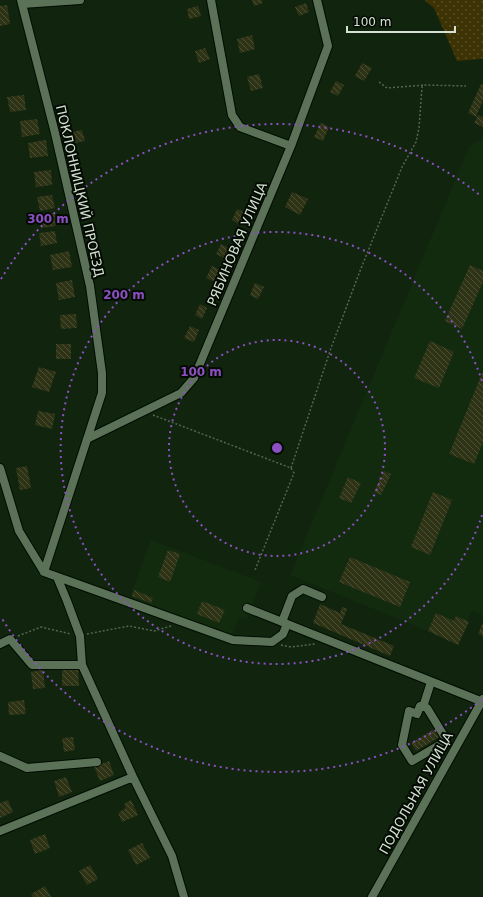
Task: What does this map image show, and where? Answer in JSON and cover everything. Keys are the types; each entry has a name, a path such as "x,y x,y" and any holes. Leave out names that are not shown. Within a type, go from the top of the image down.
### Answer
{"street":[{"path":"22,2 80,0"},
{"path":"211,0 232,115 240,127 291,146"},
{"name":"РЯБИНОВАЯ УЛИЦА","path":"87,439 181,393 194,378 291,146 328,46 317,0"},
{"name":"ПОКЛОННИЦКИЙ ПРОЕЗД","path":"22,2 56,133 90,286 102,373 102,392 44,572"},
{"path":"0,468 19,531 44,572 233,640 272,642 283,634 292,596 303,589 322,597"},
{"path":"57,577 80,636 82,665 133,777 172,856 184,897"},
{"path":"247,608 431,682 483,701"},
{"path":"0,644 10,639 32,665 82,665"},
{"path":"423,707 427,708 446,739 412,761 402,745 409,711 417,714 420,706 423,707 431,682"},
{"name":"ПОДОЛЬНАЯ УЛИЦА","path":"372,897 483,701"},
{"path":"443,742 455,750"},
{"path":"0,756 27,768 96,762"},
{"path":"0,830 133,777"}],"path":[{"path":"379,82 387,88 425,85 466,86"},
{"path":"291,468 331,348 360,271 402,167 416,142 419,128 422,87 425,85"},
{"path":"144,412 291,468 294,473 255,570"},
{"path":"10,639 41,627 80,636 129,626 154,630 183,622"},
{"path":"272,642 291,647 315,644"}],"shaded area":[{"path":"424,0 483,0 483,58 457,61 434,8"},
{"path":"483,137 483,616 472,611 458,645 428,631 290,575 469,147"},
{"path":"151,540 261,582 247,620 239,617 232,636 130,597"}],"building":[{"path":"252,0 262,0 263,3 254,6"},
{"path":"306,3 309,12 299,16 295,7"},
{"path":"7,5 10,24 0,26 0,6"},
{"path":"198,6 201,16 189,19 187,9"},
{"path":"252,35 255,49 240,53 237,39"},
{"path":"205,48 210,59 199,63 195,51"},
{"path":"362,63 372,68 364,81 355,76"},
{"path":"259,74 263,88 251,91 247,77"},
{"path":"336,81 344,85 338,96 330,92"},
{"path":"481,84 483,85 483,100 476,117 468,113"},
{"path":"24,95 26,110 10,112 7,97"},
{"path":"478,115 483,117 483,127 474,123"},
{"path":"37,119 40,134 22,137 20,121"},
{"path":"321,123 329,127 323,141 314,137"},
{"path":"82,130 85,141 75,143 72,132"},
{"path":"46,140 48,156 30,158 28,143"},
{"path":"51,170 52,185 36,187 34,172"},
{"path":"292,192 308,199 300,215 285,207"},
{"path":"52,195 55,208 40,211 37,197"},
{"path":"237,209 248,214 242,226 232,220"},
{"path":"55,213 56,226 41,228 39,214"},
{"path":"55,231 57,243 41,246 39,233"},
{"path":"221,244 231,249 226,259 216,254"},
{"path":"69,251 72,267 53,270 50,255"},
{"path":"470,265 483,271 483,282 462,329 445,321"},
{"path":"212,266 220,270 215,282 206,278"},
{"path":"72,280 75,297 59,300 56,283"},
{"path":"255,283 264,287 258,299 250,295"},
{"path":"200,304 207,308 202,319 195,315"},
{"path":"76,314 77,328 61,329 60,315"},
{"path":"190,326 199,330 194,342 184,338"},
{"path":"430,341 454,352 439,388 414,378"},
{"path":"56,344 71,344 71,359 56,359"},
{"path":"39,367 56,372 49,392 32,387"},
{"path":"483,371 483,442 474,464 449,454"},
{"path":"38,411 55,414 52,429 35,425"},
{"path":"27,466 31,488 20,490 16,468"},
{"path":"384,471 391,474 381,495 374,492"},
{"path":"348,477 361,483 351,503 339,498"},
{"path":"433,492 452,500 430,555 411,547"},
{"path":"168,550 180,554 170,582 158,577"},
{"path":"350,557 410,582 400,607 339,582"},
{"path":"134,590 153,598 151,603 132,596"},
{"path":"202,601 225,610 219,623 197,614"},
{"path":"320,604 340,613 342,607 347,609 341,624 394,646 390,656 313,623"},
{"path":"436,613 454,621 456,616 469,622 458,645 428,631"},
{"path":"483,622 483,636 478,634"},
{"path":"78,668 79,686 62,686 62,669"},
{"path":"43,670 45,688 33,689 31,672"},
{"path":"24,700 26,714 9,715 8,702"},
{"path":"438,727 443,735 416,751 411,743"},
{"path":"73,737 75,750 64,752 62,738"},
{"path":"109,761 114,775 100,781 94,767"},
{"path":"66,777 72,792 59,797 54,781"},
{"path":"8,800 13,812 0,818 0,803"},
{"path":"131,800 138,815 122,822 118,813 126,808 124,804"},
{"path":"45,834 50,848 35,854 30,840"},
{"path":"142,843 150,858 136,865 128,850"},
{"path":"90,865 98,879 87,885 79,871"},
{"path":"45,886 51,897 33,897 31,894"}]}
